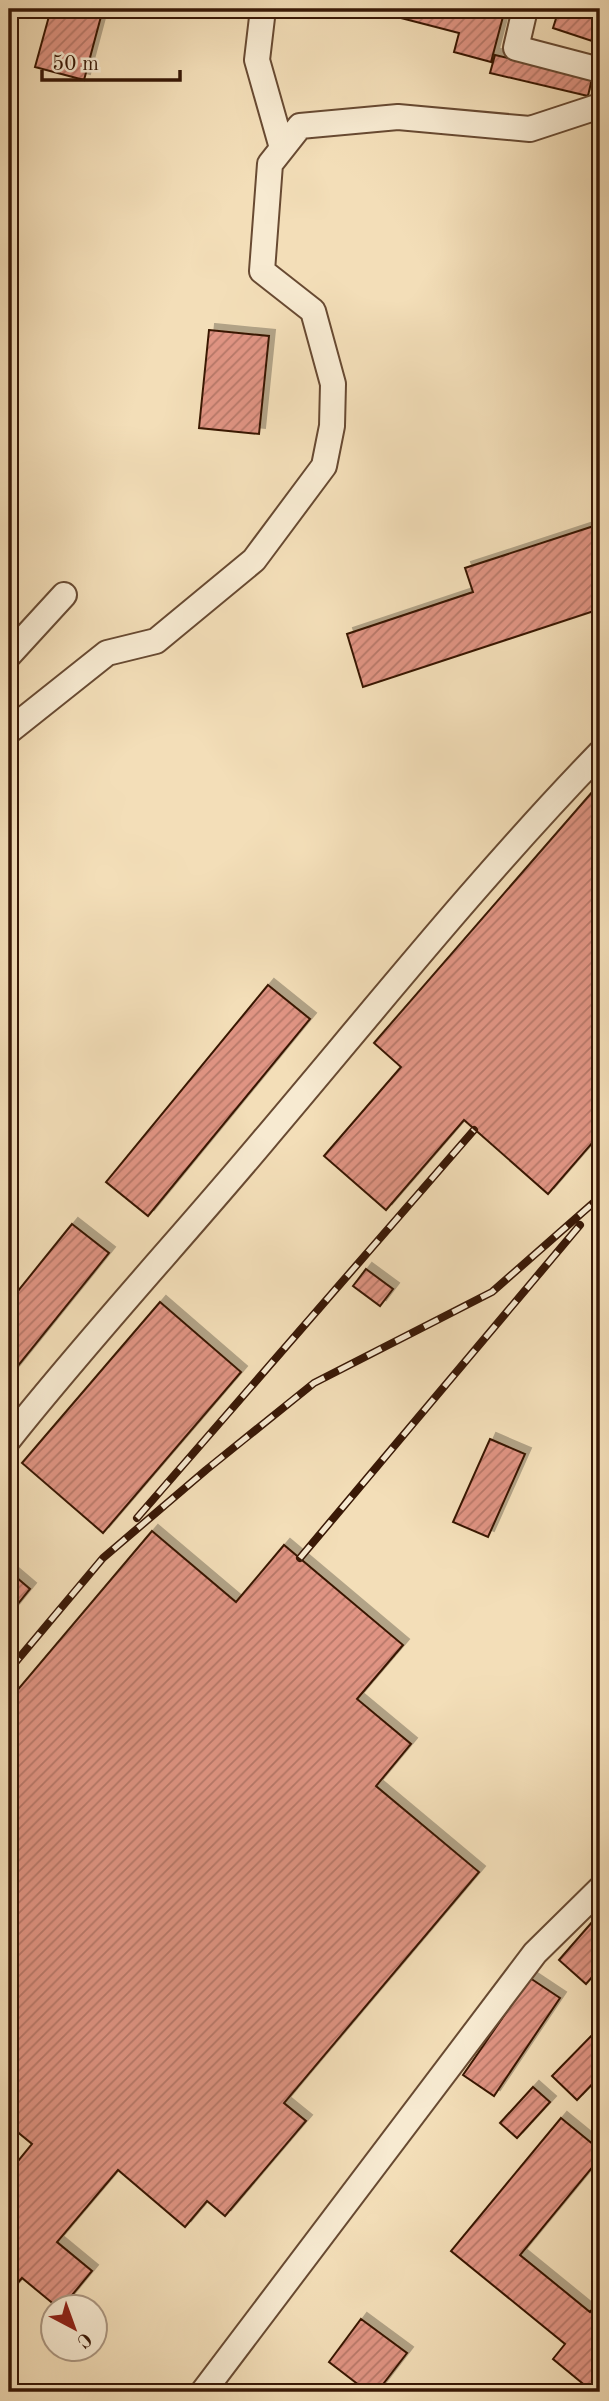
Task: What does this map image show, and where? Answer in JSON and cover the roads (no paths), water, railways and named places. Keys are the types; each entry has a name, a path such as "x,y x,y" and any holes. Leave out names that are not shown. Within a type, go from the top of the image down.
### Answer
{"street":[{"path":"263,9 257,60 282,148"},
{"path":"525,9 516,48 600,70"},
{"path":"9,731 107,653 156,641 254,560 324,466 332,426 333,384 313,311 262,271 270,164 300,126 398,117 530,129 600,106"},
{"path":"9,655 64,594"},
{"path":"9,1439 71,1362 261,1144 421,953 540,815 600,753"},
{"path":"203,2392 535,1953 600,1889"}],"railway":[{"path":"137,1518 474,1130"},
{"path":"9,1670 103,1558 314,1383 492,1292 600,1197"},
{"path":"300,1558 580,1225"}]}
